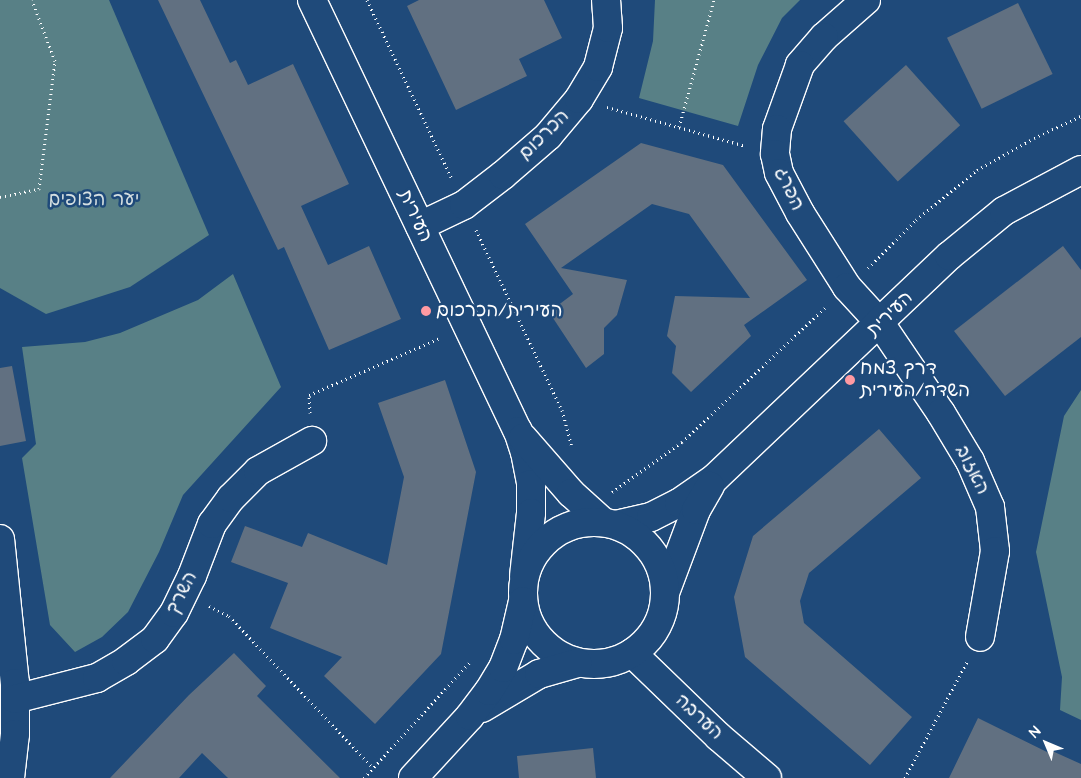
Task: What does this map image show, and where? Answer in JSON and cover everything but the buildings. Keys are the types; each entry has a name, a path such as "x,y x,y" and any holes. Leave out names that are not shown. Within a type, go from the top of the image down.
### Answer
{"street":[{"name":"העירית","path":"312,0 518,431 525,452 531,484 531,513 524,589"},
{"name":"הכרכום","path":"420,226 464,205 548,136 579,99 598,67 608,28 606,0"},
{"name":"הפרג","path":"866,0 824,37 800,65 777,129 775,154 779,173 800,213 847,287 880,323"},
{"name":"העירית","path":"518,431 571,493 609,523 651,516 680,503 715,478 949,256 1004,211 1081,170"},
{"name":"האזוב","path":"880,323 941,413 970,461 990,508 996,551 980,637"},
{"name":"השרך","path":"14,698 97,678 126,661 155,639 174,613 212,524 231,498 258,471 312,441"},
{"name":"העירית","path":"666,590 696,510 715,478"},
{"path":"414,778 470,716 503,668 514,640 524,589 532,557 545,541 562,529 582,523 609,523 635,535 651,550 661,569 666,590 662,615 651,637 632,654 615,662 596,665 577,663 557,655 540,641 529,622 524,589"},
{"path":"0,539 15,683 15,734 10,778"},
{"name":"הערבה","path":"632,654 719,737 767,778"},
{"path":"470,716 493,700 539,674 577,663"}],"path":[{"path":"0,197 39,189 55,61 32,0"},
{"path":"367,0 562,410 574,455"},
{"path":"679,127 714,0"},
{"path":"579,99 775,154"},
{"path":"312,441 309,395 467,326"},
{"path":"183,594 229,616 373,768"},
{"path":"905,778 980,637"},
{"path":"364,778 474,657"}],"green space":[{"name":"יער הצופים","path":"0,0 109,0 209,235 130,287 46,314 0,288"},
{"path":"655,0 800,0 782,18 758,65 738,126 639,98 653,41"},
{"path":"233,274 281,387 183,495 159,552 128,612 102,637 75,652 50,625 22,458 36,444 22,347 85,342 120,333 198,300"},
{"path":"1081,390 1081,720 1060,710 1062,677 1036,552 1064,416"}],"place":[{"name":"העירית/הכרכום","path":"426,311"},
{"name":"דרך צמח השדה/העירית","path":"850,380"}]}
